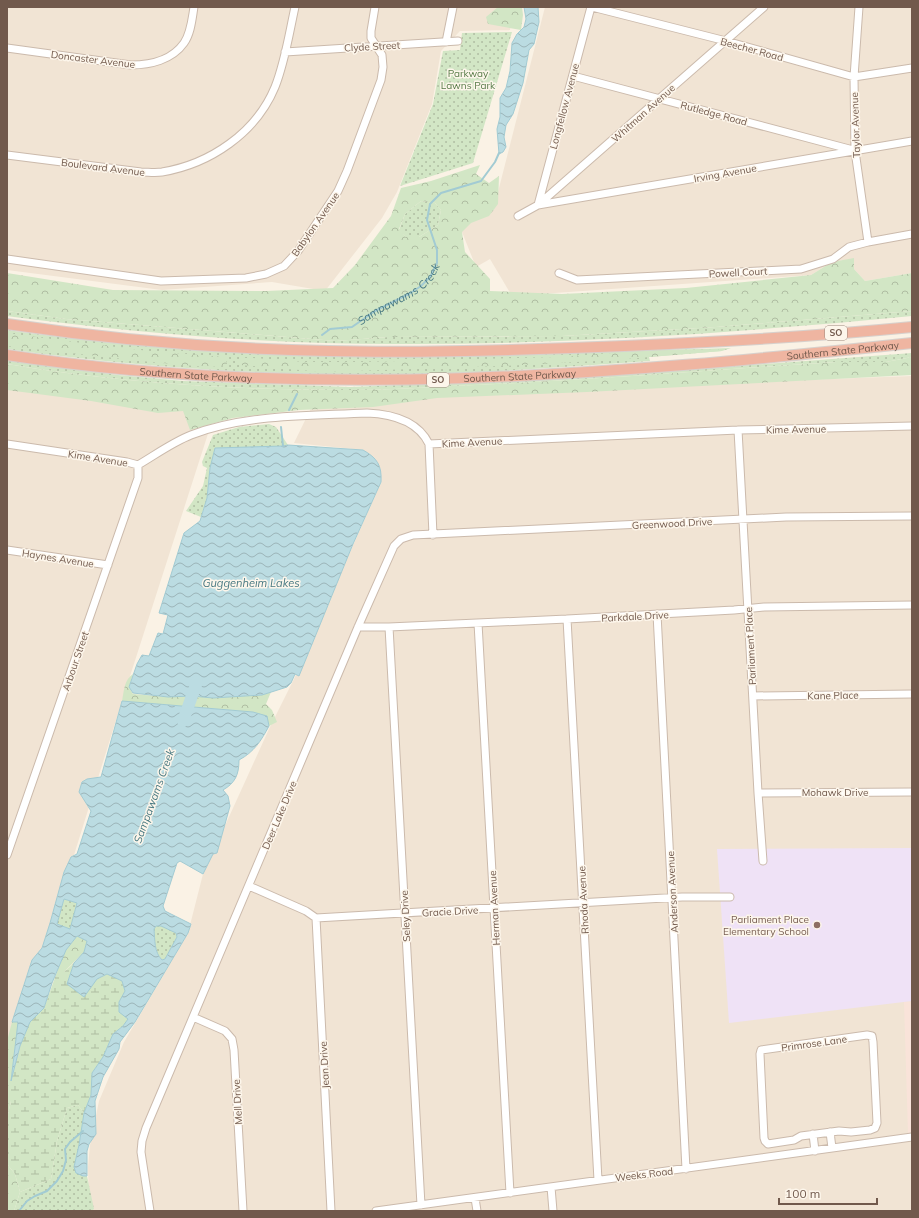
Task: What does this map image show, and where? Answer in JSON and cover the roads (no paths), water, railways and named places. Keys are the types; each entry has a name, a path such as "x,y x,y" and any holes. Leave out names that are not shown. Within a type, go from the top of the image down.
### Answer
{"highway":[{"name":"Southern State Parkway","path":"7,324 99,336 188,344 284,350 379,352 514,350 665,344 776,338 912,327"},
{"name":"Southern State Parkway","path":"7,355 131,370 226,377 322,381 402,381 466,379 600,371 912,344"}],"street":[{"name":"Doncaster Avenue","path":"7,48 131,65 144,65 158,62 172,54 184,43 191,27 194,7"},
{"name":"Boulevard Avenue","path":"7,155 141,172 160,172 179,168 199,161 232,142 246,129 268,101 285,52 295,7"},
{"name":"Babylon Avenue","path":"7,259 161,281 246,278 266,274 284,266 298,251 338,191 347,172 381,80 383,67 382,55 374,46 371,38 375,7"},
{"path":"446,42 453,7"},
{"name":"Beecher Road","path":"592,7 726,41 854,77 912,68"},
{"name":"Longfellow Avenue","path":"538,206 592,7"},
{"name":"Whitman Avenue","path":"518,216 538,206 764,7"},
{"name":"Taylor Avenue","path":"859,7 854,77 855,151 868,242"},
{"name":"Clyde Street","path":"285,52 458,41"},
{"name":"Rutledge Road","path":"573,76 855,151"},
{"name":"Irving Avenue","path":"538,206 912,141"},
{"name":"Powell Court","path":"559,273 577,280 801,269 833,258 849,247 912,234"},
{"name":"Kime Avenue","path":"7,444 127,462 138,465 190,435 217,427 244,421 367,413 384,414 400,419 425,435 429,444 738,430 912,426"},
{"name":"Parliament Place","path":"738,430 742,520 763,861"},
{"path":"429,444 433,535"},
{"name":"Arbour Street","path":"7,855 138,478 138,465"},
{"name":"Greenwood Drive","path":"433,535 742,520 912,516"},
{"name":"Deer Lake Drive","path":"150,1211 142,1152 142,1141 146,1128 358,627 394,546 401,539 413,536 433,535"},
{"name":"Haynes Avenue","path":"7,550 108,566"},
{"name":"Parkdale Drive","path":"358,627 567,619 772,607 912,605"},
{"name":"Anderson Avenue","path":"657,614 686,1169"},
{"name":"Rhoda Avenue","path":"567,619 598,1180"},
{"name":"Herman Avenue","path":"478,623 510,1193"},
{"name":"Seley Drive","path":"389,627 422,1205"},
{"name":"Kane Place","path":"753,696 912,694"},
{"name":"Mohawk Drive","path":"758,793 912,792"},
{"path":"249,886 306,911 316,918"},
{"name":"Gracie Drive","path":"316,918 672,898 730,897"},
{"name":"Jean Drive","path":"316,918 331,1211"},
{"name":"Mell Drive","path":"193,1017 225,1031 232,1039 234,1050 243,1211"},
{"name":"Primrose Lane","path":"867,1035 872,1036 877,1123 875,1128 870,1130 813,1134 778,1143 768,1144 765,1141 761,1050 867,1035"},
{"path":"830,1132 832,1148"},
{"path":"813,1134 815,1151"},
{"name":"Weeks Road","path":"376,1211 912,1137"},
{"path":"551,1187 553,1211"},
{"path":"475,1198 477,1211"}],"water":[{"path":"524,7 538,7 539,22 534,44 529,50 523,83 513,114 506,125 504,137 506,147 503,152 499,154 497,129 500,117 500,98 506,88 510,71 512,43 517,34 524,27 526,19"},
{"name":"Guggenheim Lakes","path":"288,445 363,450 375,459 381,471 381,482 353,544 299,676 295,674 291,683 287,687 262,695 213,698 192,696 168,697 133,693 129,687 137,664 142,655 149,656 158,633 163,634 168,615 159,613 184,533 200,521 207,498 210,468 215,448"},
{"path":"122,701 253,712 267,716 269,726 263,737 253,750 239,760 236,778 223,790 228,796 230,806 217,853 213,854 203,874 180,861 177,863 163,906 165,911 191,924 188,933 135,1022 120,1042 119,1049 103,1077 95,1101 96,1134 89,1144 87,1151 87,1176 83,1176 76,1173 74,1167 84,1113 91,1095 92,1073 103,1057 113,1034 123,1026 128,1019 119,1012 119,1002 125,991 122,981 107,974 97,979 84,997 67,984 74,963 84,952 87,941 77,936 66,950 52,983 44,1008 30,1022 20,1046 11,1081 18,1022 12,1022 32,960 42,948 64,872 71,857 77,854 91,811 79,792 82,782 87,779 101,777","holes":["64,899 77,903 70,929 57,924","156,926 161,926 176,933 177,937 165,959 162,960 159,957 155,946 154,929"]}],"waterway":[{"name":"Sampawams Creek","path":"322,335 330,329 352,327 375,311 409,294 421,286 430,277 437,263 437,250 427,220 430,204 441,193 481,181 495,162 499,153"},
{"path":"289,410 297,394"},
{"name":"Sampawams Creek","path":"281,427 283,446"},
{"name":"Sampawams Creek","path":"183,721 197,682"},
{"name":"Sampawams Creek","path":"19,1211 27,1201 47,1191 57,1181 63,1171 66,1160 65,1149 70,1142 83,1131"}],"place":[{"name":"Parliament Place Elementary School","path":"817,925"}],"park label":[{"name":"Parkway Lawns Park","path":"468,78"}]}
